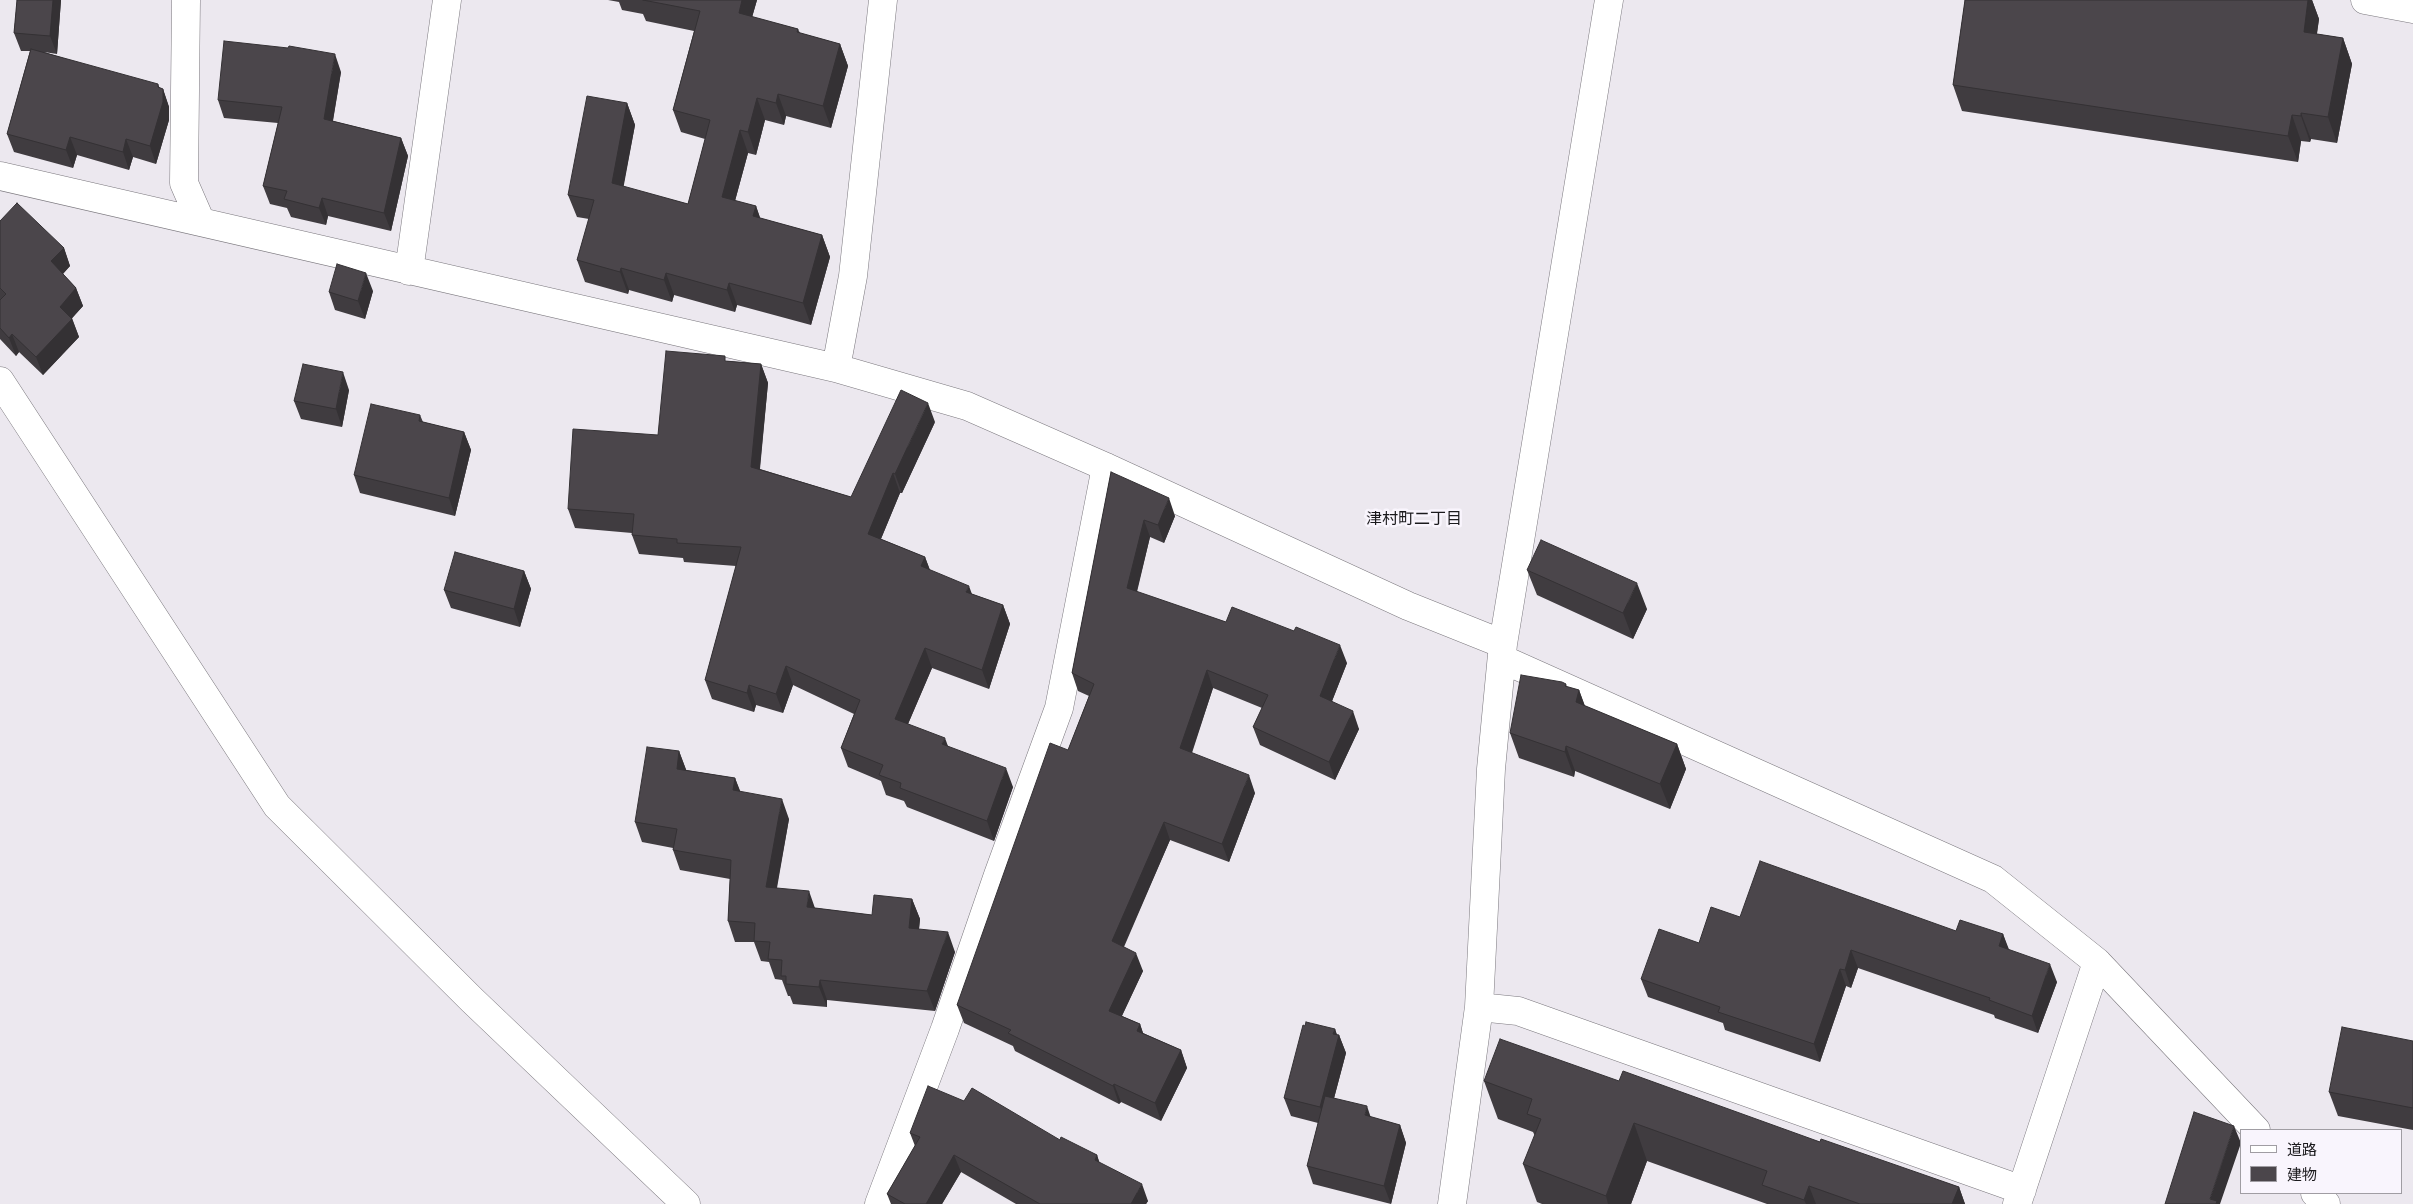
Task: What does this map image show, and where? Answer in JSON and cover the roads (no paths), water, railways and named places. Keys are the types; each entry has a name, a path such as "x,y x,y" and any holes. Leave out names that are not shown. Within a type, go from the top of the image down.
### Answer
{"street":[{"path":"186,0 184,183 201,222"},
{"path":"409,271 447,0"},
{"path":"836,368 853,276 883,0"},
{"path":"1452,1204 1479,1007 1491,769 1502,651 1609,0"},
{"path":"2365,0 2413,9"},
{"path":"0,176 836,368 966,406 1106,466 1994,880 2097,962 2255,1129"},
{"path":"0,381 277,806 472,1000 686,1204"},
{"path":"879,1204 945,1029 1058,708 1106,466"},
{"path":"1479,1007 1518,1011 2020,1197 2097,962"},
{"path":"2316,1194 2326,1204"}],"district":[{"name":"津村町二丁目","path":"1414,520"}]}
